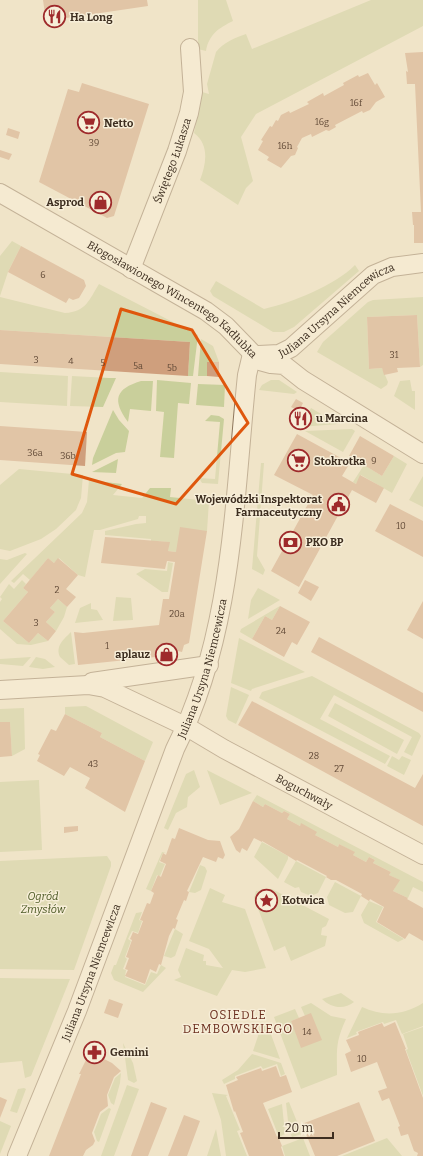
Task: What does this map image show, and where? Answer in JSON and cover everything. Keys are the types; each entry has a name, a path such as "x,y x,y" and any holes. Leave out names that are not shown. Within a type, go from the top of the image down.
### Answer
{"street":[{"name":"Świętego Łukasza","path":"131,269 178,151 192,92 190,48"},
{"name":"Błogosławionego Wincentego Kadłubka","path":"0,193 212,315 231,331 252,354 263,362 288,368 303,380 423,454"},
{"name":"Juliana Ursyna Niemcewicza","path":"17,1156 77,1011 175,748 187,727 209,665 227,570 247,375 252,354 269,356 288,350 373,275 392,267 423,264"},
{"path":"0,690 70,686 209,665"},
{"name":"Boguchwały","path":"70,686 88,684 105,688 187,727 231,753 423,855"}],"highlighted area":[{"path":"121,309 192,330 248,423 176,504 72,474"}],"green space":[{"path":"198,0 226,0 233,21 215,32 207,45 206,51 198,49"},
{"path":"371,0 423,0 423,26 256,114 241,137 253,181 246,188 238,205 200,180 204,168 205,149 203,143 194,133 202,92 209,94 207,84 216,52 230,41 246,34 252,49"},
{"path":"12,241 21,246 8,272 0,296 0,256"},
{"path":"355,265 359,271 294,327 284,332 273,332 213,296 210,291 216,281 264,309 300,298 325,286 346,273"},
{"path":"99,284 198,335 193,376 188,376 190,342 0,330 0,297 65,313 82,308"},
{"path":"423,297 423,365 420,367 417,315 367,317 369,369 382,368 388,382 387,385 381,389 317,352 323,342 368,302 373,300"},
{"path":"201,339 213,346 219,362 207,362 207,376 198,376"},
{"path":"0,372 68,376 67,406 0,402"},
{"path":"72,376 116,378 103,407 70,406"},
{"path":"157,380 191,383 189,404 178,403 174,458 160,457 164,412 156,411"},
{"path":"271,380 279,380 297,392 294,394 259,390 262,385"},
{"path":"410,380 412,391 415,391 415,410 394,396 400,381"},
{"path":"141,381 153,381 151,411 130,409 128,422 120,407 118,401 119,396 126,388"},
{"path":"198,384 225,385 224,407 196,405"},
{"path":"311,408 338,424 300,427"},
{"path":"113,410 119,420 129,431 125,452 116,453 92,465 93,458"},
{"path":"211,415 219,416 224,419 218,484 202,483 199,478 215,479 220,422 205,421"},
{"path":"352,429 355,431 343,452 305,431"},
{"path":"394,456 407,464 392,493 361,475 356,484 353,482 364,465 382,476"},
{"path":"118,459 116,473 92,472"},
{"path":"261,463 264,463 257,556 265,570 263,575 252,569"},
{"path":"19,469 83,475 81,498 76,510 56,529 41,539 10,551 0,549 0,485"},
{"path":"423,476 423,507 409,500"},
{"path":"89,480 122,484 113,495 142,498 150,488 171,488 170,497 209,501 207,531 176,552 168,551 169,542 105,535 105,531 146,523 146,516 139,516 138,519 100,530 94,530 85,577 78,575 59,558 54,563 48,558 30,580 23,574 14,583 11,581 82,513 87,502"},
{"path":"25,553 27,554 0,584 0,559 7,560"},
{"path":"168,562 173,563 168,592 162,592 136,574 145,569 167,571"},
{"path":"22,580 26,584 23,588 28,592 3,621 29,643 38,633 48,641 31,645 17,644 0,629 0,602 2,599 0,597 9,584 14,589"},
{"path":"258,588 280,600 248,619 251,600"},
{"path":"116,597 131,598 133,620 113,621"},
{"path":"58,599 67,607 64,617 56,631 46,622 55,612 50,608"},
{"path":"91,603 91,609 97,610 103,620 75,623 80,608"},
{"path":"280,606 272,620 265,616 252,639 240,632 241,629"},
{"path":"71,632 75,664 69,665 60,657 59,646"},
{"path":"239,638 305,672 252,689 251,691 231,683"},
{"path":"31,657 23,666 0,664 0,659"},
{"path":"36,657 45,659 55,667 43,669 29,667"},
{"path":"312,676 419,733 421,736 412,756 404,752 412,737 334,695 320,719 390,756 385,764 259,698 262,692"},
{"path":"231,687 249,695 236,724 228,720 226,716"},
{"path":"335,703 404,740 397,754 328,716"},
{"path":"86,706 153,742 145,761 100,737 102,733 65,714 65,707"},
{"path":"24,708 25,749 12,756 10,722 0,722 0,709"},
{"path":"392,756 399,760 402,756 411,760 404,775 387,766"},
{"path":"194,770 200,787 188,797 187,807 176,813 168,830 164,828 186,774"},
{"path":"207,770 252,793 220,805"},
{"path":"39,780 42,850 0,852 0,782"},
{"path":"257,795 423,882 423,892 413,887 408,898 393,891 399,880 389,875 391,872 373,863 375,860 369,857 366,862 353,855 354,852 339,844 338,847 315,835 301,824 300,826 287,819 290,814 284,811 282,813 265,804 263,807 253,801"},
{"path":"262,842 288,856 278,879 254,857"},
{"path":"162,852 166,853 163,853 159,862 165,864 160,876 157,875 151,891 146,889"},
{"name":"Ogród Zmysłów","path":"107,856 111,862 111,866 74,970 0,969 0,861"},
{"path":"296,861 326,877 318,893 311,896 301,892 299,887 295,888 284,882"},
{"path":"200,865 205,867 207,871 201,890 195,893 189,892"},
{"path":"335,882 361,896 353,912 345,913 329,905 327,897"},
{"path":"210,888 225,895 222,902 245,909 266,968 245,972 232,970 217,996 174,980 181,977 178,970 186,948 204,955 203,961 206,961 206,965 223,968 209,949 189,941"},
{"path":"272,889 329,919 326,926 322,928 321,935 327,936 325,946 291,961 285,946 274,951 254,898 256,891"},
{"path":"369,901 383,907 376,922 404,939 398,942 364,923 361,915"},
{"path":"142,912 139,920 142,921 138,933 132,931 128,939 131,941 125,957 127,959 123,969 126,970 125,977 145,985 151,972 157,974 161,965 166,968 143,992 114,980 111,973 114,965 116,965 136,913"},
{"path":"175,929 183,934 175,956 171,958 164,956"},
{"path":"0,978 70,979 31,1076 25,1078 22,1061 0,1063"},
{"path":"341,993 354,1002 350,1005 338,1007 329,1004 322,999"},
{"path":"311,1003 331,1016 346,1019 338,1041 337,1075 301,1089 274,1017 295,1009 299,1018 291,1021 302,1048 305,1016 301,1007"},
{"path":"423,1003 423,1026 402,1034 396,1020 384,1024 383,1022 356,1032 357,1034 347,1038 362,1007 378,1012 393,1013 408,1010"},
{"path":"260,1022 269,1029 280,1059 253,1051 259,1033"},
{"path":"423,1027 423,1096 406,1050 408,1049 403,1034"},
{"path":"123,1043 133,1063 137,1081 134,1083 128,1080"},
{"path":"252,1054 281,1063 285,1074 281,1076 277,1064 263,1069 261,1066 235,1076 235,1079 224,1084 222,1080 238,1070"},
{"path":"121,1073 114,1105 111,1103 108,1095 115,1078"},
{"path":"127,1085 139,1089 114,1156 101,1156"},
{"path":"18,1089 26,1089 17,1113 10,1111"},
{"path":"212,1093 228,1095 226,1096 240,1130 237,1131 247,1156 226,1156 221,1120"},
{"path":"289,1102 302,1134 292,1137 289,1130 286,1103"},
{"path":"282,1104 285,1134 279,1137 268,1109"},
{"path":"109,1108 111,1109 99,1142 97,1141 94,1132 101,1114"},
{"path":"0,1121 11,1126 0,1154"},
{"path":"216,1129 221,1156 207,1156"},
{"path":"303,1138 310,1156 285,1156 282,1146"},
{"path":"387,1138 402,1156 342,1156"}],"building":[{"path":"43,0 147,0 148,6 46,21"},
{"path":"423,52 423,243 414,243 412,212 421,212 415,84 407,84 406,71 408,72 405,53"},
{"path":"368,73 375,85 377,83 385,97 376,102 370,110 363,113 362,111 335,125 336,127 329,131 326,130 312,137 311,134 302,138 295,155 291,156 281,168 267,160 269,157 258,150 263,141 261,140 270,126 272,127 276,120 278,121 281,115 289,111 290,113 309,104 307,102 323,93 324,96 358,75 359,77"},
{"path":"82,83 149,104 114,216 107,218 39,182 68,89 79,92"},
{"path":"8,128 20,132 18,139 6,135"},
{"path":"0,150 12,154 9,160 0,157"},
{"path":"21,246 84,280 86,286 79,298 73,300 69,298 66,303 8,272"},
{"path":"417,315 420,367 397,368 398,372 384,375 382,368 369,369 367,317"},
{"path":"0,330 190,342 188,376 0,364"},
{"path":"207,362 219,362 219,377 207,376"},
{"path":"296,399 303,403 299,411 291,407"},
{"path":"303,411 308,414 303,423 298,421"},
{"path":"0,426 87,432 85,466 0,460"},
{"path":"297,434 350,463 342,476 356,484 360,475 384,488 376,503 352,490 299,587 271,571 313,495 274,475"},
{"path":"360,436 394,456 382,476 349,456"},
{"path":"390,504 423,521 423,557 375,531"},
{"path":"180,527 207,531 189,643 184,645 182,652 178,651 175,655 78,665 74,632 83,633 159,625 163,599 169,599 175,562 167,561 165,569 101,563 105,537 170,542 168,551 176,552"},
{"path":"48,558 54,563 58,558 78,575 66,589 76,597 67,607 58,599 50,608 55,612 46,622 56,631 48,641 38,633 29,643 3,621 28,592 23,588"},
{"path":"305,580 319,587 311,601 298,593"},
{"path":"423,601 423,639 407,630"},
{"path":"280,606 310,622 297,645 292,642 284,657 252,639 265,616 272,620"},
{"path":"319,637 423,693 423,712 311,652"},
{"path":"252,701 415,788 423,774 423,826 238,725"},
{"path":"65,714 102,733 100,737 145,761 125,812 85,788 90,778 70,767 64,776 37,761 40,755 38,754 51,729 56,731"},
{"path":"0,722 10,722 12,756 0,757"},
{"path":"253,801 263,807 265,804 282,813 284,811 290,814 287,819 300,826 301,823 317,832 315,835 338,847 339,844 355,852 353,855 366,862 369,857 375,860 373,863 391,872 389,875 400,880 393,891 408,898 407,899 423,908 423,941 409,933 405,939 377,922 384,907 370,899 369,901 361,896 362,894 336,880 331,880 326,877 327,876 297,860 296,861 262,841 254,838 247,851 242,848 240,853 236,850 230,837 239,829"},
{"path":"78,826 78,831 64,833 64,827"},
{"path":"179,828 208,840 220,841 225,855 223,859 218,857 216,862 203,857 187,891 189,892 186,901 184,900 176,919 178,920 175,929 173,928 169,936 161,965 159,964 156,972 150,969 145,984 125,976 128,970 125,969 129,958 126,957 133,932 138,934 143,921 140,920 147,903 150,904 154,893 151,891 158,875 161,877 166,864 160,861 163,853 166,855 172,838 175,839"},
{"path":"109,999 123,1004 118,1018 104,1013"},
{"path":"311,1013 322,1040 301,1048 291,1021"},
{"path":"395,1022 423,1098 423,1156 417,1156 418,1153 414,1151 408,1134 401,1136 398,1127 400,1126 389,1098 382,1101 378,1091 387,1088 377,1062 351,1072 345,1054 351,1051 346,1040 359,1035 358,1032 382,1023 384,1027"},
{"path":"94,1044 106,1052 104,1059 112,1063 121,1071 114,1077 107,1095 108,1106 100,1112 92,1133 95,1141 93,1145 86,1150 83,1156 49,1156 81,1074 79,1074"},
{"path":"276,1066 280,1077 286,1075 292,1092 263,1103 282,1146 284,1156 249,1156 240,1133 243,1132 235,1111 234,1112 226,1085 238,1080 236,1077 261,1068 262,1071"},
{"path":"0,1097 7,1100 0,1118"},
{"path":"151,1102 167,1108 148,1156 131,1156"},
{"path":"359,1102 375,1141 337,1156 315,1156 302,1124"},
{"path":"184,1115 200,1121 187,1156 168,1156"}],"place":[{"name":"Ha Long","path":"55,17"},
{"name":"Netto","path":"89,123"},
{"name":"Asprod","path":"100,202"},
{"name":"u Marcina","path":"301,418"},
{"name":"Stokrotka","path":"299,461"},
{"name":"Wojewódzki Inspektorat Farmaceutyczny","path":"338,505"},
{"name":"PKO BP","path":"291,542"},
{"name":"aplauz","path":"166,654"},
{"name":"Kotwica","path":"266,900"},
{"name":"Gemini","path":"95,1052"}],"district":[{"name":"OSIEDLE DEMBOWSKIEGO","path":"238,1022"}]}
